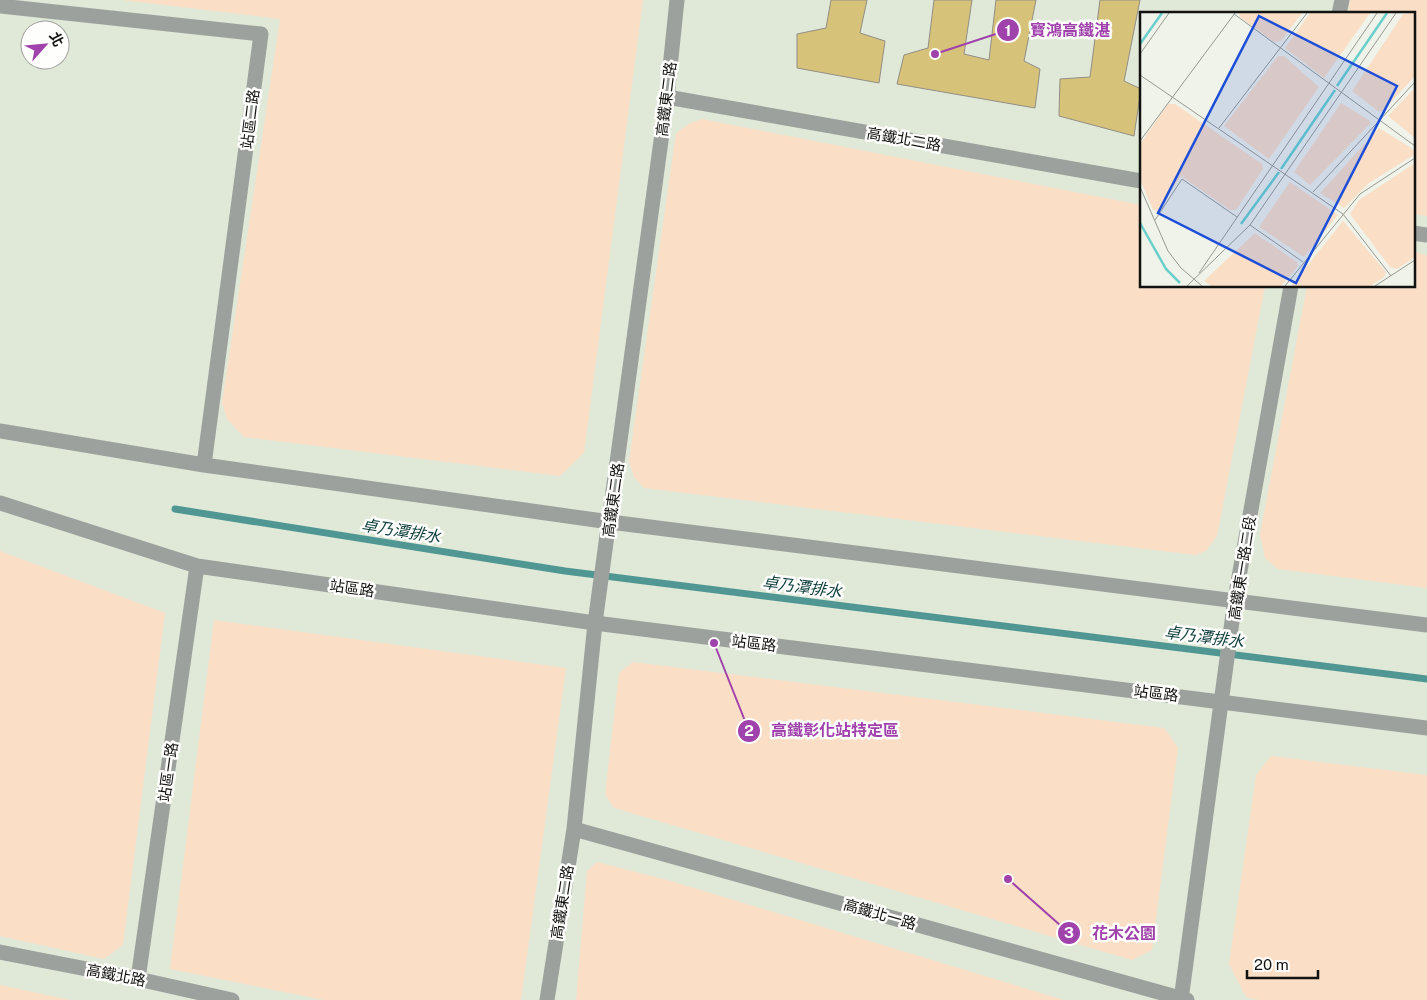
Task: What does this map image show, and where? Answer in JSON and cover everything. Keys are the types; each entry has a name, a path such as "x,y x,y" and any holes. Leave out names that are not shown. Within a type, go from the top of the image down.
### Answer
{"street":[{"name":"高鐵東二路","path":"547,1000 574,828 595,623 667,97 677,0"},
{"name":"站區二路","path":"0,6 261,34 204,465"},
{"name":"高鐵北二路","path":"667,97 1140,181"},
{"path":"1414,233 1427,235"},
{"name":"高鐵東一路二段","path":"1183,999 1235,599 1292,288"},
{"path":"0,431 204,465 610,522 1235,599 1427,625"},
{"name":"站區路","path":"0,503 197,566 595,623 1427,728"},
{"name":"站區一路","path":"138,979 197,566"},
{"name":"高鐵北一路","path":"574,828 1183,999"},
{"name":"高鐵北路","path":"0,952 138,979 232,1000"}],"shaded area":[{"path":"0,0 1427,0 1427,1000 0,1000"},
{"path":"122,0 643,0 584,453 560,476 244,437 227,419 222,403 280,19"},
{"path":"1350,0 1427,0 1427,216 1414,214 1414,12 1348,12"},
{"path":"702,119 1140,205 1140,288 1265,288 1217,536 1207,550 1196,555 644,488 634,477 629,461 676,133 690,123"},
{"path":"1414,252 1427,255 1427,588 1278,569 1265,558 1260,534 1307,288 1414,288"},
{"path":"0,551 165,613 123,945 104,959 0,936"},
{"path":"214,620 566,668 521,1000 324,1000 170,969"},
{"path":"633,662 1164,728 1178,748 1152,950 1132,960 614,808 605,794 619,673"},
{"path":"1271,756 1427,775 1427,1000 1259,1000 1246,997 1229,964 1256,775"},
{"path":"597,862 671,881 1064,1000 576,1000 587,871"},
{"path":"0,985 70,1000 0,1000"}],"building":[{"path":"831,0 867,0 860,33 885,41 879,83 797,68 797,34 826,28"},
{"path":"934,0 972,0 964,54 989,60 996,0 1036,0 1024,61 1040,69 1035,108 897,84 904,55 928,48"},
{"path":"1100,0 1140,0 1124,81 1140,89 1134,136 1059,116 1060,79 1090,77"}],"waterway":[{"name":"卓乃潭排水","path":"175,509 565,571 1427,679"}],"place":[{"name":"寶鴻高鐵湛","path":"935,54"},
{"name":"高鐵彰化站特定區","path":"714,643"},
{"name":"花木公園","path":"1008,879"}]}
